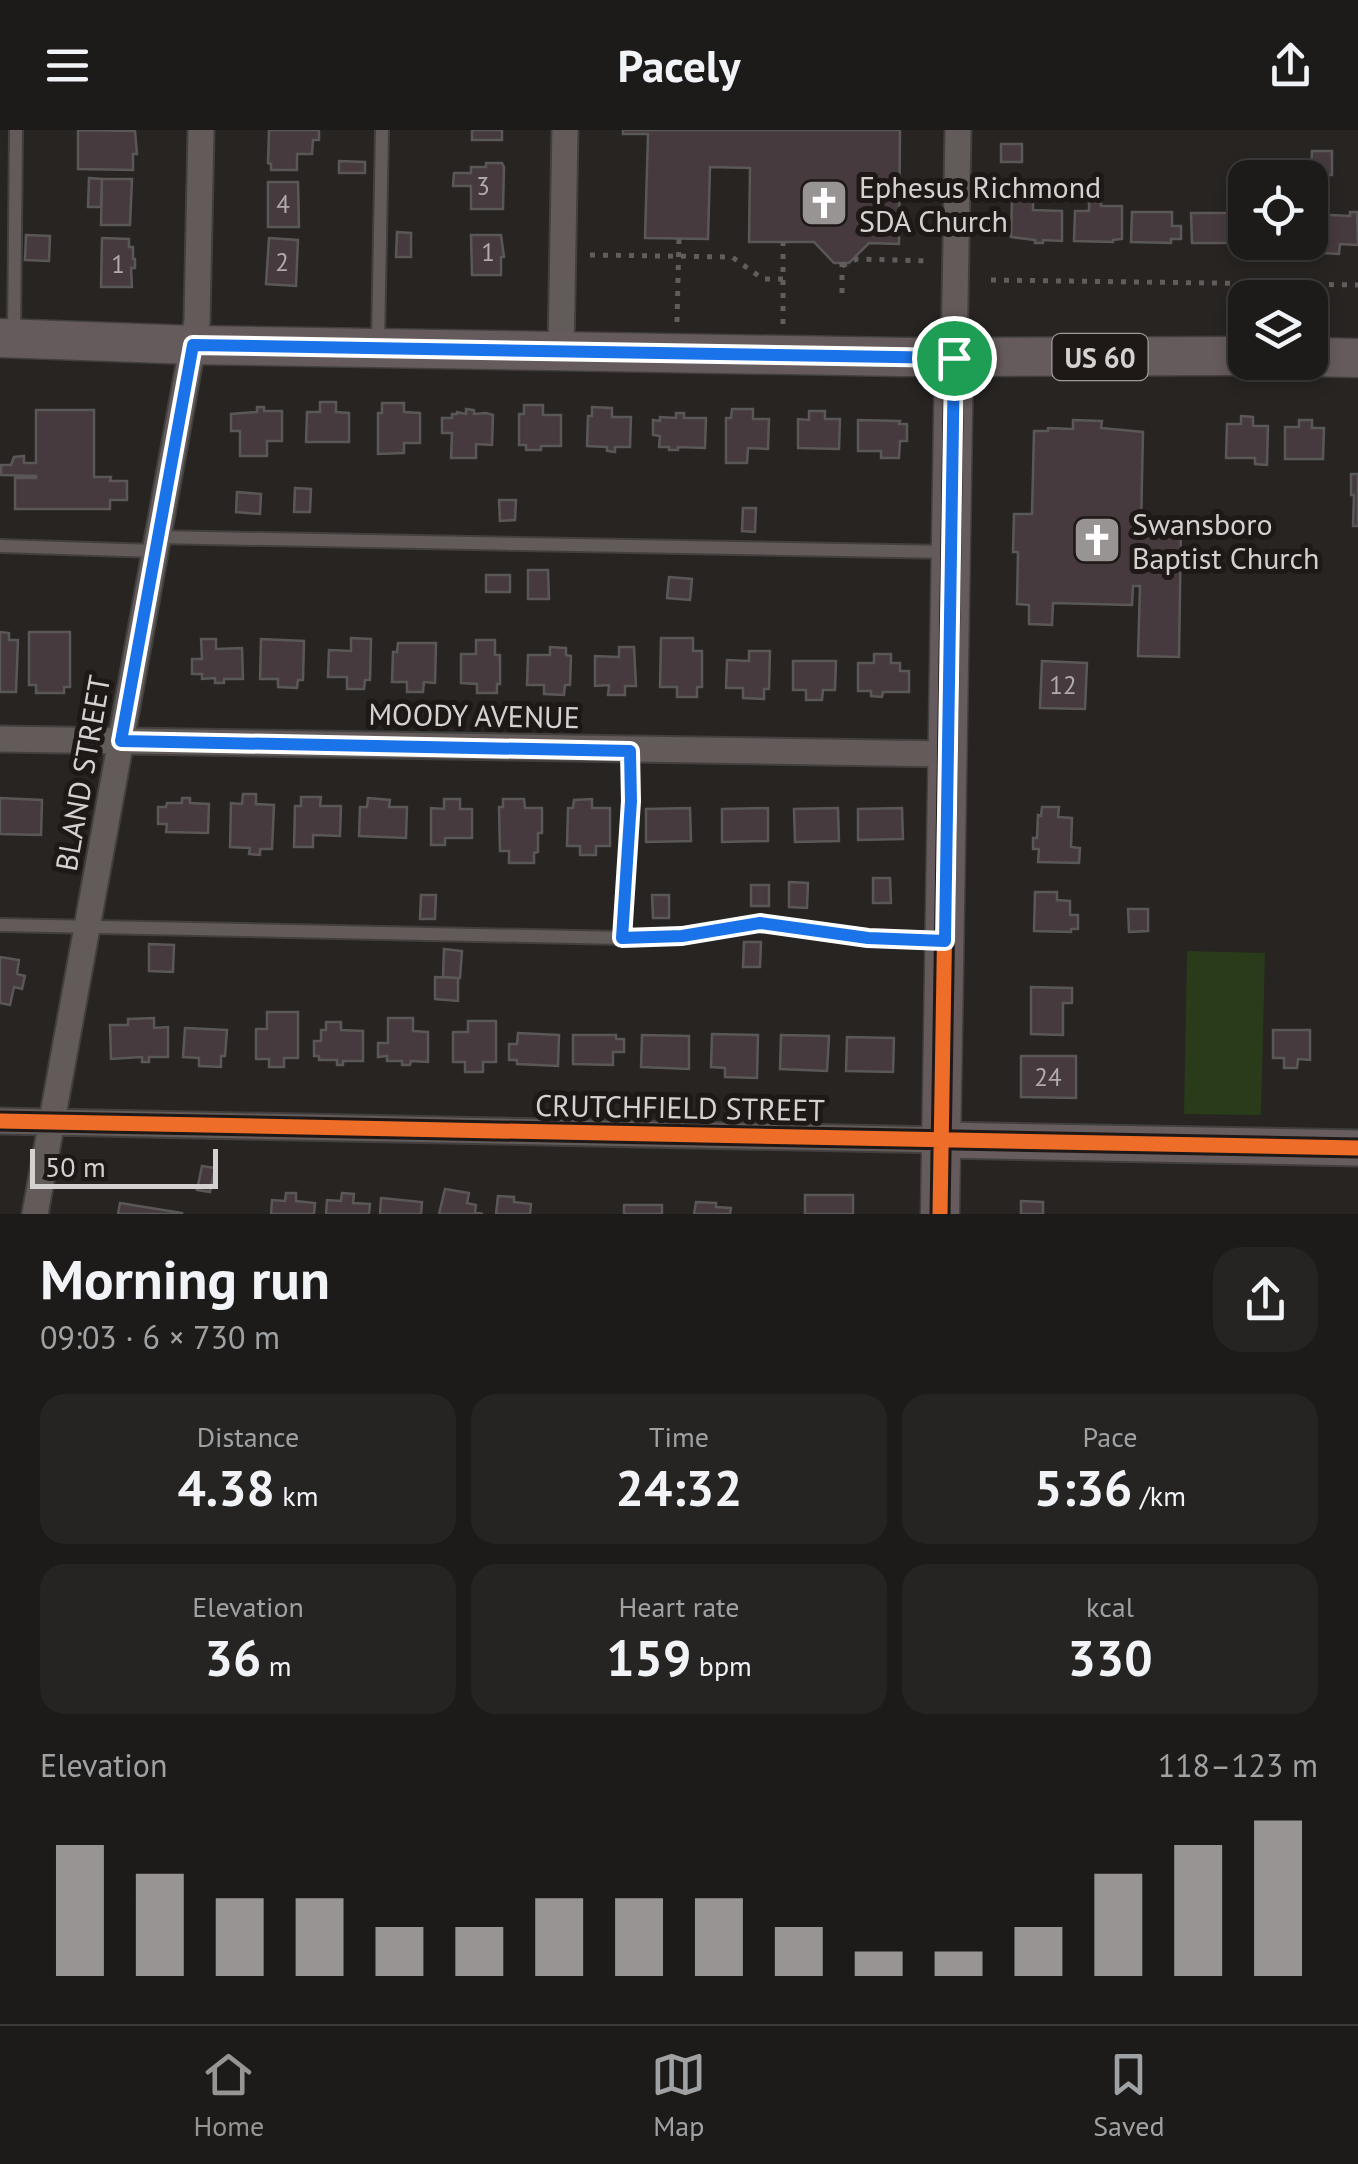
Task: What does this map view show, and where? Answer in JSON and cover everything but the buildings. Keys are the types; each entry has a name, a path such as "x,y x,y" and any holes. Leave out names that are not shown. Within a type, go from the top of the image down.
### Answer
{"main road":[{"path":"7,338 193,345 954,358 940,1214"},
{"name":"US 60","path":"954,358 1228,356"},
{"path":"1328,357 1358,358"}],"street":[{"name":"BLAND STREET","path":"35,1214 198,321 201,130"},
{"path":"561,350 566,130"},
{"path":"954,358 958,130"},
{"name":"MOODY AVENUE","path":"0,739 948,754"},
{"name":"CRUTCHFIELD STREET","path":"0,1121 1358,1148"}],"lane":[{"path":"7,338 16,130"},
{"path":"378,348 382,130"},
{"path":"0,546 950,552"},
{"path":"622,938 631,801 630,751"},
{"path":"0,926 622,938 682,936 760,923 868,938 945,941"}],"path":[{"path":"677,330 679,238"},
{"path":"783,242 783,331"},
{"path":"590,255 732,258 762,279 783,279"},
{"path":"842,300 842,264 856,259 932,261"},
{"path":"991,280 1358,284"}],"green space":[{"path":"1187,951 1265,953 1261,1115 1184,1114"}],"cycle path":[{"path":"940,1214 954,357"},
{"path":"0,1121 1358,1148"}],"place":[{"name":"Ephesus Richmond SDA Church","path":"824,203"},
{"name":"Swansboro Baptist Church","path":"1097,540"}],"route":[{"path":"193,345 954,358 945,941 868,938 760,923 682,936 622,938 631,801 630,751 121,741 193,345"}]}
